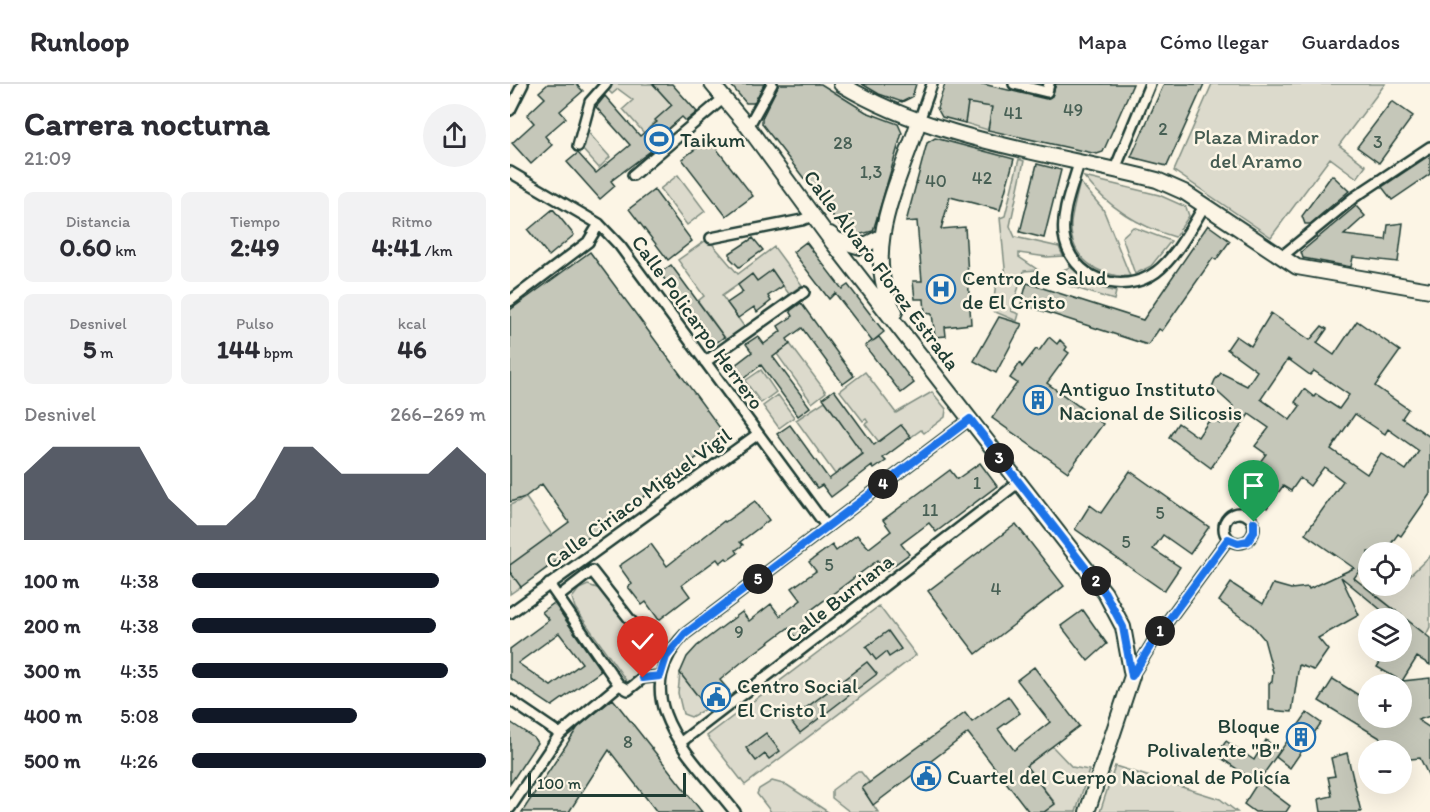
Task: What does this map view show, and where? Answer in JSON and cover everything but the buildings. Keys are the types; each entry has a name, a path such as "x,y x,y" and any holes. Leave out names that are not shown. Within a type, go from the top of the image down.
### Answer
{"street":[{"path":"510,110 523,84"},
{"path":"578,146 590,102 606,84"},
{"name":"Calle Álvaro Florez Estrada","path":"712,84 725,97 913,346 1105,593 1123,627 1132,676"},
{"path":"748,127 772,84"},
{"path":"841,84 872,103 919,121 1079,163 1115,169 1157,180 1205,205 1297,267 1314,272 1430,290"},
{"path":"913,346 886,298 880,273 881,237 932,84"},
{"path":"1014,84 1048,88"},
{"path":"1115,169 1150,84"},
{"path":"633,175 725,97"},
{"path":"1281,257 1353,198 1430,147"},
{"path":"1079,163 1065,216 1064,237 1079,265 1104,282 1125,285 1158,271 1180,244 1205,205"},
{"name":"Calle Policarpo Herrero","path":"510,172 599,224 620,246 826,527"},
{"path":"711,238 802,220 814,215"},
{"path":"510,300 588,242 599,224"},
{"path":"823,228 837,240 854,246 868,245 881,237"},
{"path":"705,362 804,291"},
{"path":"735,812 681,742 663,712 660,676 664,663 685,634 970,419"},
{"name":"Calle Ciriaco Miguel Vigil","path":"510,613 758,434"},
{"name":"Calle Burriana","path":"681,742 1018,483"},
{"path":"1088,812 1132,676 1156,637 1228,539"},
{"path":"558,597 592,571 664,663"},
{"path":"549,584 619,685 628,690 643,678 660,676"},
{"path":"510,808 560,734 619,685"},
{"path":"510,700 560,734"}],"green space":[{"path":"610,84 653,84 672,105 644,133 623,109 633,100 618,89 612,94 608,90"},
{"name":"Plaza Mirador del Aramo","path":"1212,84 1385,84 1339,145 1366,166 1357,178 1330,158 1271,237 1174,171"},
{"path":"968,103 992,107 988,130 965,123"},
{"path":"586,130 610,157 599,168 582,149"},
{"path":"1019,159 1024,161 1010,226 1015,237 1059,247 1063,256 1047,257 1019,253 1019,257 1038,270 1024,271 1011,311 1019,314 1017,321 993,311 996,280 1006,278 1000,218 1005,216"},
{"path":"678,175 705,211 687,225 660,189"},
{"path":"1084,177 1159,195 1186,207 1189,216 1175,237 1161,232 1124,214 1093,188"},
{"path":"1080,182 1103,209 1130,276 1118,276 1097,269 1081,256 1075,246 1071,223"},
{"path":"1133,227 1171,241 1151,266 1135,274 1122,237"},
{"path":"708,239 738,274 774,247 802,285 789,294 772,271 757,281 752,275 722,296 746,329 728,342 698,301 704,296 678,260"},
{"path":"1070,267 1092,285 1116,292 1114,300 1069,286 1063,270"},
{"path":"790,344 826,392 812,403 777,354"},
{"path":"761,370 776,392 761,403 745,381"},
{"path":"865,372 896,413 932,392 946,409 945,417 924,433 921,430 911,437 879,442 865,424 868,422 866,419 863,421 840,391"},
{"path":"778,395 794,417 779,428 763,406"},
{"path":"825,401 863,453 835,474 796,420"},
{"path":"526,498 566,555 510,594 510,505"},
{"path":"1430,556 1430,627 1426,635 1412,624 1412,608 1392,608 1377,596 1412,596 1412,573"},
{"path":"588,585 600,589 647,652 646,667 640,676 632,681 627,682 575,608 572,598 579,589"},
{"path":"879,606 916,655 745,785 707,736"},
{"path":"680,673 707,708 691,717 683,714 678,693"},
{"path":"1052,746 1072,767 1089,770 1076,812 1044,812 1055,803 1026,766"},
{"path":"1115,766 1220,799 1237,812 1100,812"},
{"path":"856,772 861,772 869,782 862,788 878,812 850,812 832,798 832,790"},
{"path":"772,781 787,785 828,812 771,812 757,794 759,789"}],"place":[{"name":"Taikum","path":"659,139"},
{"name":"Centro de Salud de El Cristo","path":"941,289"},
{"name":"Antiguo Instituto Nacional de Silicosis","path":"1038,400"},
{"name":"Centro Social El Cristo I","path":"716,697"},
{"name":"Bloque Polivalente \"B\"","path":"1301,737"},
{"name":"Cuartel del Cuerpo Nacional de Policía","path":"926,776"}],"route":[{"path":"643,678 660,676 666,657 685,634 970,419 1105,593 1123,627 1132,676 1156,637 1228,539 1238,543 1248,541 1254,532 1254,522"}]}
